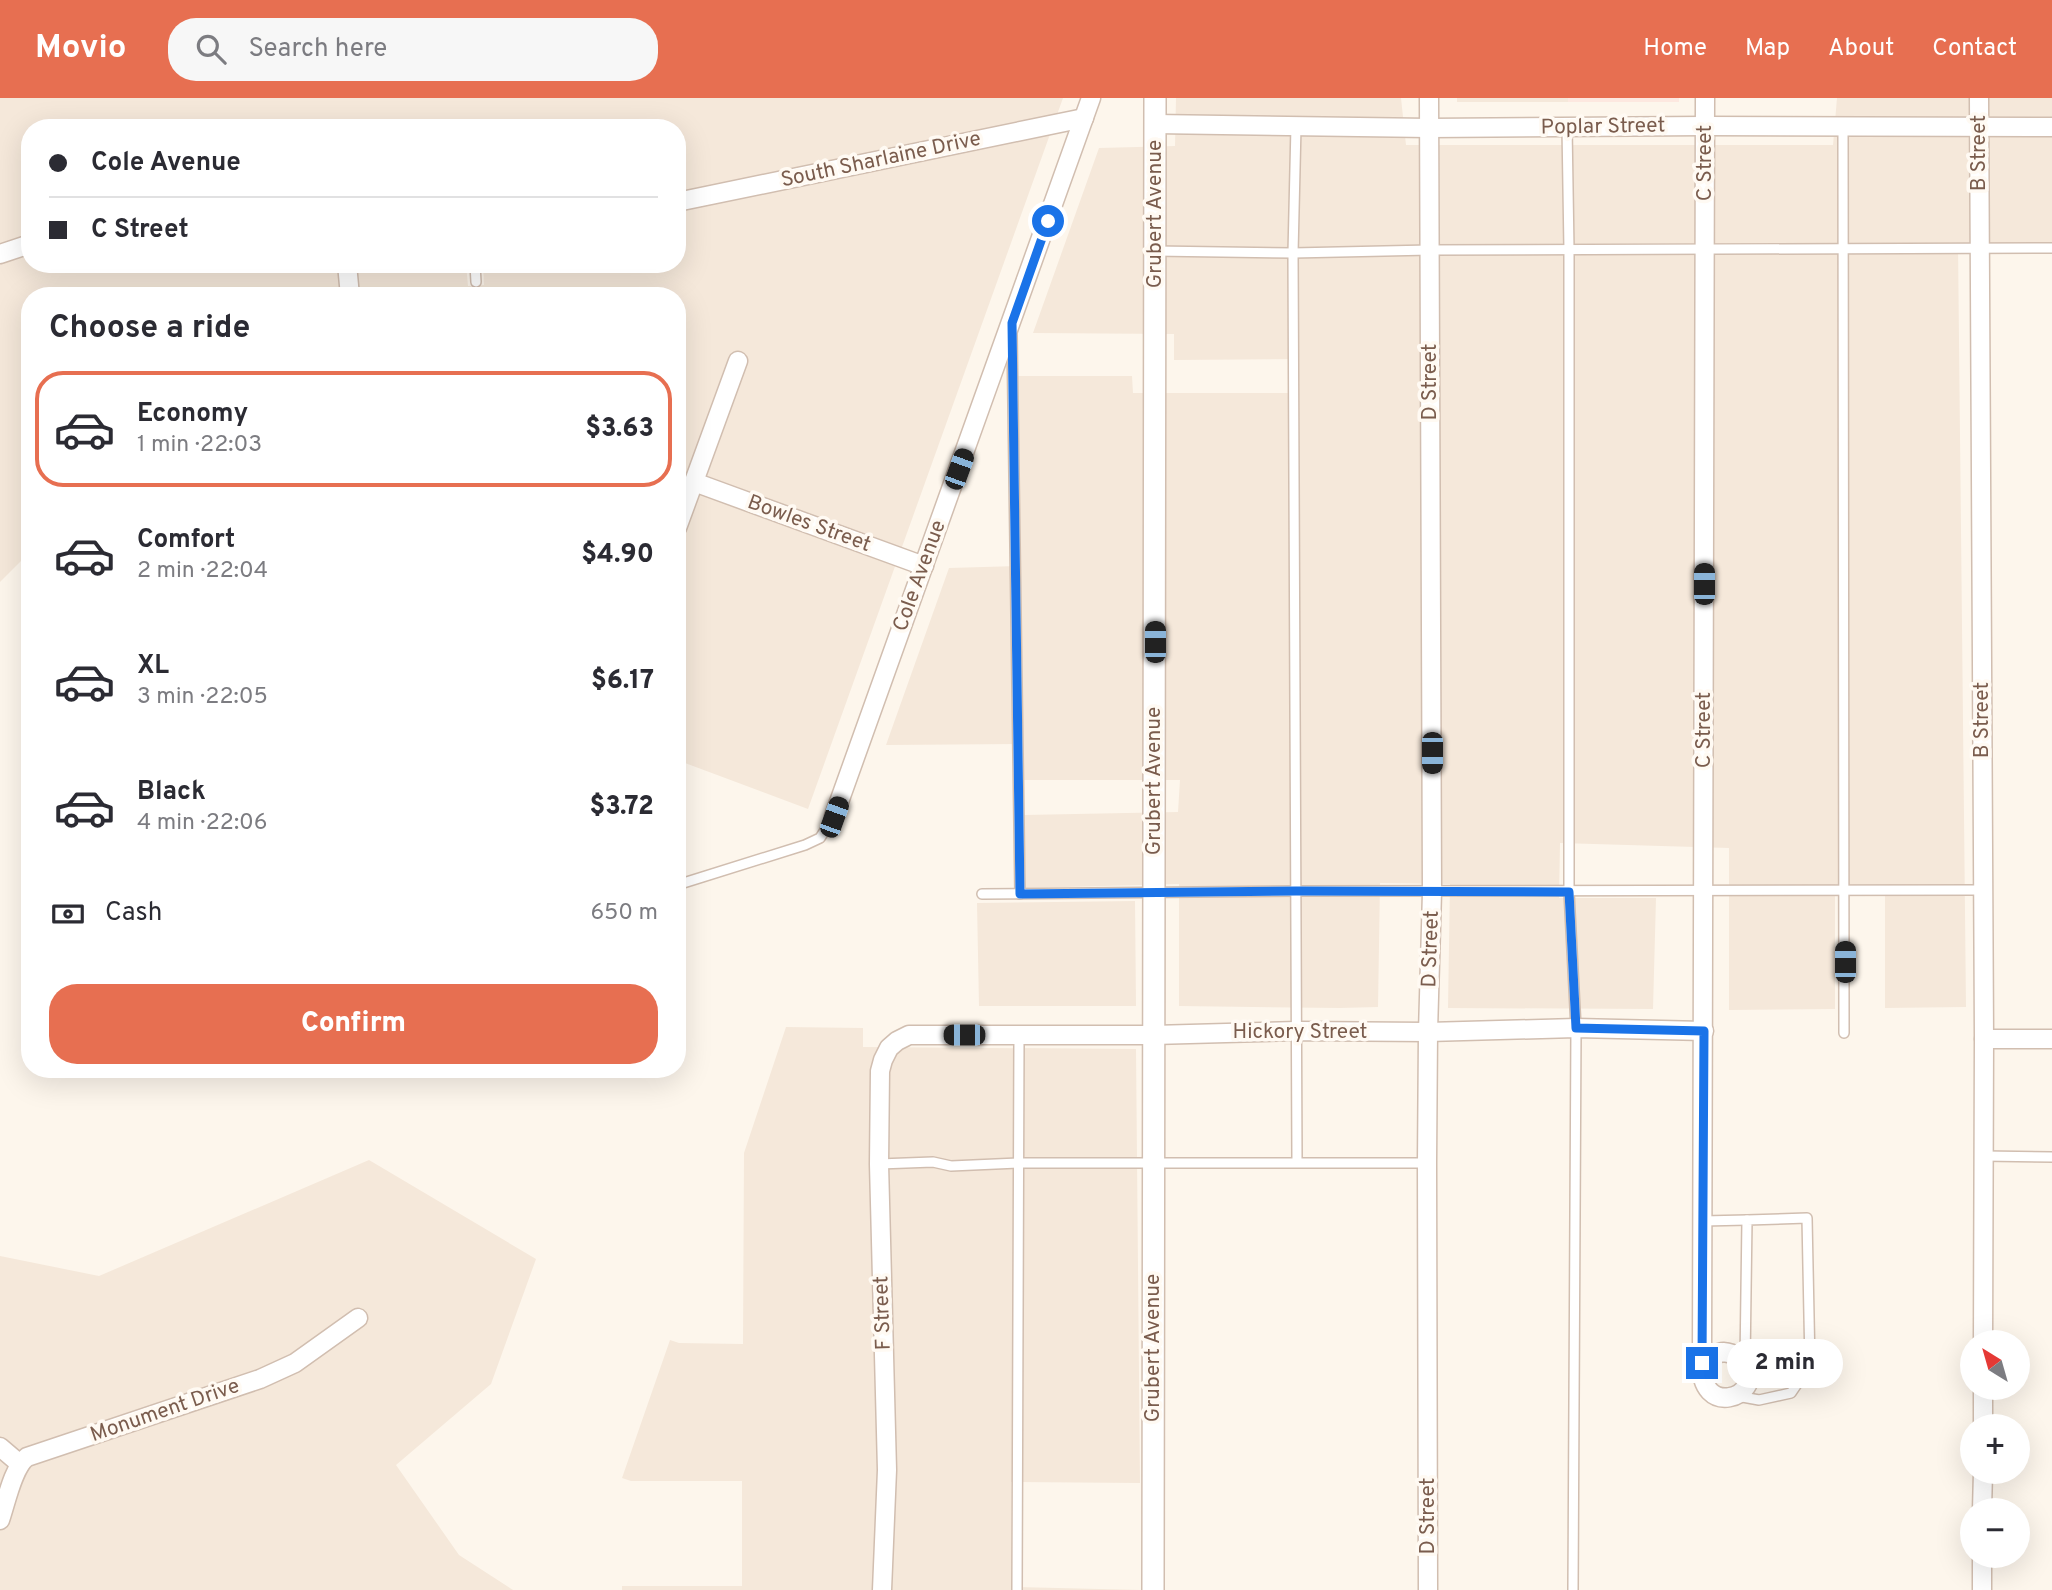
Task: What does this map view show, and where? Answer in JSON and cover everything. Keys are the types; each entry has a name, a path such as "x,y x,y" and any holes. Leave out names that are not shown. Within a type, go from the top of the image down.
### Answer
{"street":[{"name":"Cole Avenue","path":"834,817 1091,98"},
{"name":"Grubert Avenue","path":"1153,1590 1155,98"},
{"name":"D Street","path":"1428,1590 1427,1163 1433,892 1429,98"},
{"name":"C Street","path":"1702,1363 1705,98"},
{"name":"B Street","path":"1979,98 1983,1330"},
{"name":"South Sharlaine Drive","path":"686,200 1084,118"},
{"name":"Poplar Street","path":"1155,124 1429,128 2052,127"},
{"path":"0,254 21,247"},
{"path":"686,504 738,362"},
{"name":"Bowles Street","path":"694,482 924,566"},
{"name":"Hickory Street","path":"897,1041 909,1035 1153,1035 1576,1028 1704,1031"},
{"path":"1984,1039 2052,1039"},
{"name":"F Street","path":"882,1590 887,1470 879,1164 880,1071 885,1055 897,1041"},
{"name":"Monument Drive","path":"20,1464 29,1456 281,1370 358,1318"},
{"path":"1723,1352 1738,1356 1745,1364 1749,1379 1745,1389 1735,1396 1721,1397 1707,1388 1702,1379 1702,1363 1712,1355 1723,1352"},
{"path":"0,1447 20,1464 0,1520"},
{"path":"1982,1568 1982,1590"}],"lane":[{"path":"1296,126 1293,253 1297,1162"},
{"path":"1843,126 1844,1033"},
{"path":"1567,127 1569,892 1576,1028 1573,1590"},
{"path":"1155,251 1293,253 2052,247"},
{"path":"476,273 476,282"},
{"path":"1012,323 1020,894"},
{"path":"686,882 805,845 820,838 834,817"},
{"path":"982,894 1983,890"},
{"path":"1017,1590 1019,1035"},
{"path":"1984,1156 2052,1157"},
{"path":"879,1164 933,1162 951,1166 1018,1163 1427,1163"},
{"path":"1703,1221 1807,1218 1810,1365 1791,1393 1759,1400 1735,1396"},
{"path":"1745,1364 1747,1220"}],"shaded area":[{"path":"0,98 1063,98 808,809 686,763 686,287 21,287 21,561 0,582"},
{"path":"1176,98 1401,98 1406,145 1833,145 1837,98 2052,98 2052,244 1958,244 1966,1007 1885,1008 1885,885 1835,884 1835,1009 1729,1010 1729,848 1560,843 1559,898 1656,898 1653,1009 1448,1008 1450,884 1380,883 1378,1007 1179,1006 1179,884 1026,888 1024,815 1178,812 1180,780 1024,780 1023,744 886,745 949,568 1021,566 1018,376 1132,376 1133,393 1297,393 1299,359 1174,360 1174,334 1033,333 1099,148 1175,146"},
{"path":"1457,98 1568,98 1568,102 1457,102"},
{"path":"1568,98 1679,98 1679,102 1568,102"},
{"path":"1135,901 1136,1006 979,1006 977,903"},
{"path":"786,1027 863,1028 863,1047 1136,1049 1140,1483 1011,1482 1011,1587 1141,1590 622,1590 622,1586 742,1586 742,1481 631,1481 622,1478 670,1340 679,1343 743,1344 744,1153"},
{"path":"369,1160 536,1259 491,1384 396,1465 459,1555 513,1590 0,1590 0,1256 99,1276"}],"route":[{"path":"1048,221 1012,323 1020,894 1569,892 1576,1028 1704,1031 1702,1363"}]}
